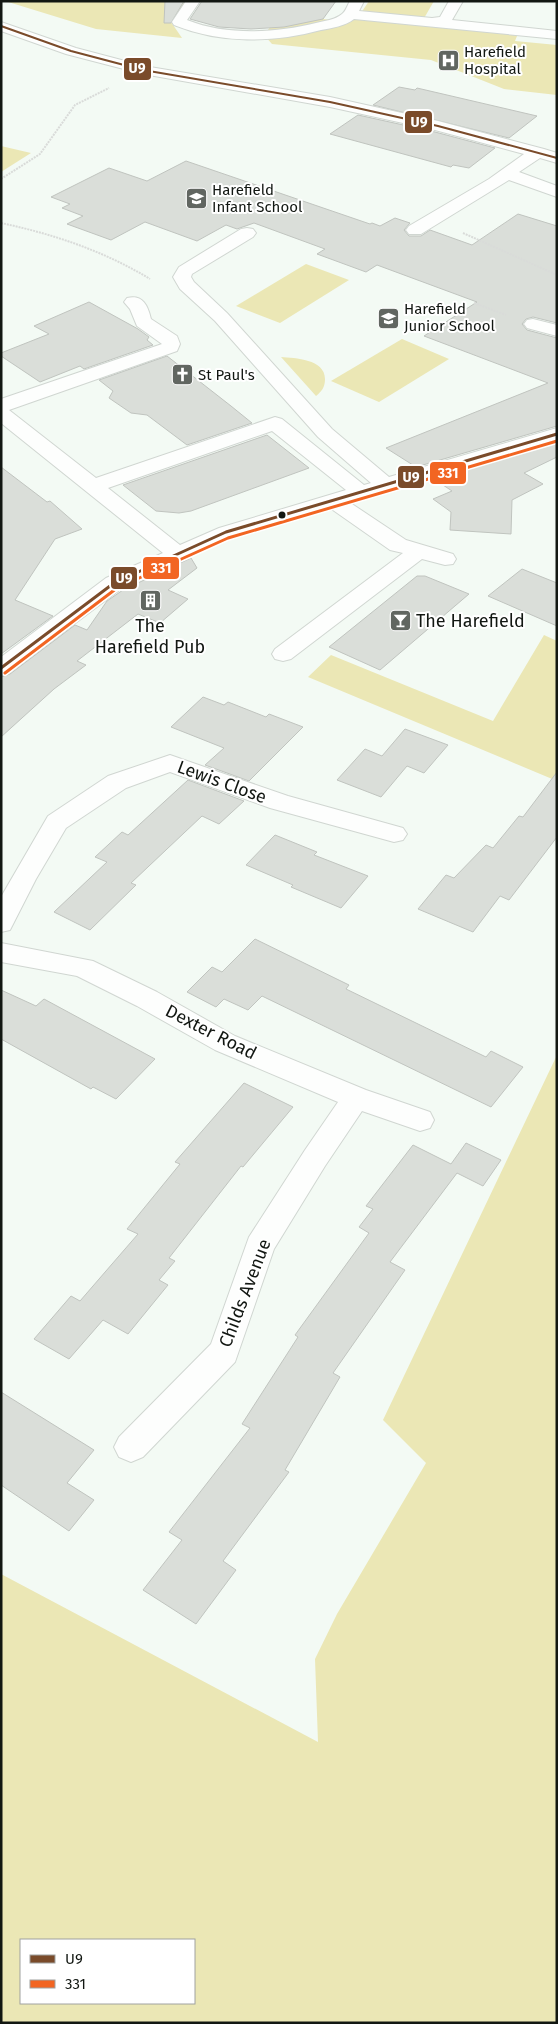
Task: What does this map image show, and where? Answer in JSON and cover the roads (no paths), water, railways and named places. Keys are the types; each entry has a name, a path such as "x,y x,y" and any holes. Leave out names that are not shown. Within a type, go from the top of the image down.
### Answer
{"street":[{"path":"193,1 181,16 179,22 193,30 257,36 314,28 340,21 347,17 353,8 432,22 557,35"},
{"path":"432,22 445,20 456,1"},
{"path":"2,28 71,51 143,70 339,104 438,126 557,158"},
{"path":"415,230 495,182 538,152"},
{"path":"506,173 557,192"},
{"path":"247,233 185,271 182,277 186,286 221,317 325,433 386,484"},
{"path":"1,406 170,347 170,340 142,322 139,307 133,302"},
{"path":"533,324 557,330"},
{"path":"1,413 178,554"},
{"path":"94,486 275,423 361,492"},
{"path":"1,668 114,583 226,532 557,434"},
{"path":"332,500 398,545 445,559"},
{"path":"283,654 419,551"},
{"name":"Lewis Close","path":"1,923 23,879 57,822 117,782 170,763 279,802 394,834"},
{"name":"Dexter Road","path":"1,952 83,968 147,999 225,1043 356,1098 420,1120"},
{"name":"Childs Avenue","path":"131,1447 224,1352 260,1246 315,1158 356,1098"}],"place":[{"name":"Harefield Hospital","path":"448,61"},
{"name":"Harefield Infant School","path":"196,199"},
{"name":"Harefield Junior School","path":"388,318"},
{"name":"St Paul's","path":"182,375"},
{"name":"The Harefield Pub","path":"150,601"},
{"name":"The Harefield","path":"400,621"}]}
